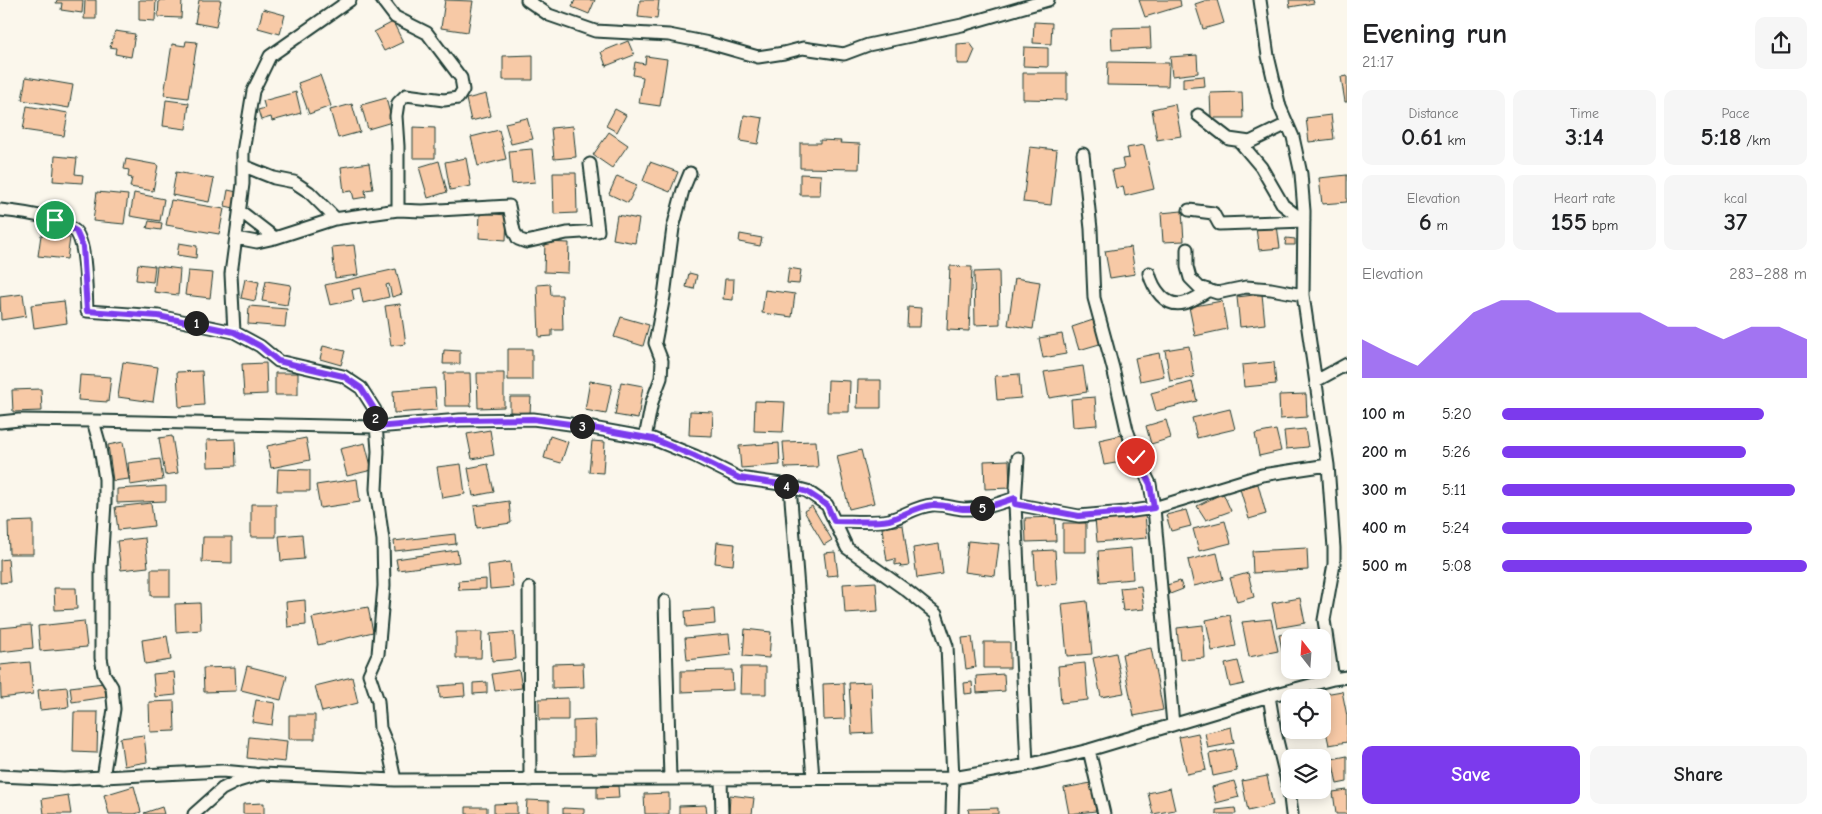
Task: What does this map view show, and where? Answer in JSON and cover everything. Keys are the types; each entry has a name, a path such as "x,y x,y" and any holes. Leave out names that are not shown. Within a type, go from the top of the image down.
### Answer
{"street":[{"path":"234,332 232,274 240,211 244,166 243,152 253,91 270,56 350,0"},
{"path":"382,0 395,16 427,33 461,78 463,90 458,98 444,100 406,95 398,103 396,116 398,210"},
{"path":"527,0 549,15 595,31 669,35 709,43 731,51 758,57 803,48 844,54 868,45 962,25 1048,0"},
{"path":"1260,0 1268,56 1280,107 1292,137 1301,174 1304,221 1302,295 1328,465 1334,564 1324,620 1332,679"},
{"path":"1198,115 1229,139 1239,141 1250,142 1287,124"},
{"path":"1239,141 1261,167 1283,205 1304,221"},
{"path":"1083,154 1092,229 1094,298 1127,430 1136,457 1150,484 1154,508 1173,725"},
{"path":"236,238 257,242 336,219 398,210 422,211 510,206 514,231 518,239 526,242 567,233 598,232 590,164"},
{"path":"244,166 274,178 294,182 308,192 336,219"},
{"path":"645,438 652,402 661,378 662,361 655,343 664,296 673,228 683,190 690,173"},
{"path":"0,210 55,220 76,231 83,247 87,311 158,316 234,332 260,346 278,361 343,376 361,388 375,410 378,451 376,489 383,540 384,586 378,654 369,674 378,701 380,728 388,747 395,780"},
{"path":"1189,210 1213,213 1219,224 1304,221"},
{"path":"240,211 275,238"},
{"path":"1187,249 1187,267 1190,278 1199,287 1217,293 1246,287 1271,289 1302,295"},
{"path":"1149,273 1153,286 1167,300 1182,304 1209,290"},
{"path":"1316,381 1347,364"},
{"path":"0,422 19,420 376,427 460,420 533,419 653,439 739,478 807,492 827,505 846,548 906,590 936,614 947,646 952,814"},
{"path":"93,421 100,442 105,479 101,567 100,658 104,674 112,687 114,709 103,778"},
{"path":"1018,458 1015,501 1027,765"},
{"path":"834,521 886,520 903,516 919,507 934,504 962,509 1015,501 1079,516 1126,512 1154,508 1262,475 1328,465"},
{"path":"790,487 813,778"},
{"path":"528,588 530,780"},
{"path":"665,601 670,779"},
{"path":"0,776 64,779 222,771 395,780 952,778 1027,765 1089,750 1270,696 1332,679 1347,677"},
{"path":"1270,696 1275,732 1289,788 1292,814"},
{"path":"1089,750 1104,814"},
{"path":"194,814 222,789 238,781 261,774"},
{"path":"722,779 722,814"}],"building":[{"path":"57,0 83,0 82,13 61,10 62,3 56,3"},
{"path":"85,0 96,0 96,19 84,19"},
{"path":"139,0 156,0 155,21 139,20"},
{"path":"159,0 182,0 181,18 158,17"},
{"path":"199,0 221,0 216,27 195,23"},
{"path":"445,0 473,1 468,32 441,28"},
{"path":"575,0 595,0 589,14 572,7"},
{"path":"640,0 659,0 657,19 638,17"},
{"path":"1139,0 1180,0 1181,6 1145,17"},
{"path":"1207,0 1217,0 1224,23 1203,29 1195,4"},
{"path":"1289,0 1313,0 1314,3 1290,7"},
{"path":"263,9 285,15 280,34 258,28"},
{"path":"393,22 403,42 384,51 374,32"},
{"path":"1034,22 1052,23 1051,44 1033,43"},
{"path":"1150,27 1151,48 1112,50 1111,28"},
{"path":"115,31 135,34 131,57 115,54 116,48 110,47"},
{"path":"186,41 197,42 188,98 164,95 172,44 185,46"},
{"path":"628,41 634,55 606,66 601,52"},
{"path":"970,43 975,50 969,64 957,64 957,44"},
{"path":"1024,47 1048,48 1048,67 1023,66"},
{"path":"533,55 533,80 503,80 503,56"},
{"path":"1197,55 1198,73 1172,76 1170,57"},
{"path":"646,56 667,59 660,106 639,103 643,77 633,75 635,62 645,64"},
{"path":"1108,62 1169,63 1168,86 1107,85"},
{"path":"1023,73 1067,73 1067,100 1023,99"},
{"path":"320,75 331,106 309,114 298,83"},
{"path":"1204,76 1205,86 1183,88 1183,78"},
{"path":"1347,76 1347,102 1345,102 1341,77"},
{"path":"26,77 73,85 69,108 22,100"},
{"path":"296,92 301,113 272,121 271,117 261,120 258,110 265,108 263,101"},
{"path":"1242,92 1243,118 1211,118 1210,93"},
{"path":"486,94 491,116 471,121 466,99"},
{"path":"386,98 392,122 368,129 361,105"},
{"path":"166,100 189,103 186,129 163,126"},
{"path":"352,104 360,132 338,138 330,110"},
{"path":"1175,104 1181,136 1157,140 1152,109"},
{"path":"27,106 68,113 64,136 23,130"},
{"path":"615,109 626,115 617,132 606,126"},
{"path":"744,115 763,118 758,144 740,141"},
{"path":"1331,115 1334,139 1309,142 1306,118"},
{"path":"527,118 533,139 511,144 505,123"},
{"path":"573,126 576,157 554,159 551,128"},
{"path":"413,127 435,128 435,158 413,158"},
{"path":"499,130 506,159 478,166 471,137"},
{"path":"609,132 628,145 612,168 593,155"},
{"path":"820,140 860,144 859,169 800,168 800,143 820,143"},
{"path":"1144,145 1154,189 1125,196 1123,186 1116,188 1112,170 1124,168 1122,159 1129,158 1127,148"},
{"path":"1030,147 1057,150 1051,205 1023,202"},
{"path":"532,149 535,182 512,184 509,151"},
{"path":"55,156 77,158 75,174 83,175 82,183 53,181"},
{"path":"466,158 471,186 450,190 445,162"},
{"path":"126,159 158,165 153,191 130,187 132,178 128,177 129,170 124,169"},
{"path":"439,161 447,192 428,198 419,167"},
{"path":"650,162 678,172 670,192 643,181"},
{"path":"369,163 373,189 365,190 366,197 354,199 352,191 344,192 341,167"},
{"path":"176,172 214,179 209,202 172,195"},
{"path":"553,173 576,173 577,213 554,214"},
{"path":"800,174 821,175 820,195 800,195"},
{"path":"1347,175 1347,202 1322,204 1319,178"},
{"path":"617,176 637,185 628,203 609,194"},
{"path":"228,190 237,192 234,208 225,206"},
{"path":"97,192 128,195 124,224 93,221"},
{"path":"134,193 164,199 160,221 130,216"},
{"path":"171,200 224,209 219,234 166,225"},
{"path":"1182,211 1184,241 1163,242 1161,213"},
{"path":"480,213 507,215 506,240 479,238"},
{"path":"617,215 639,219 635,243 613,239"},
{"path":"149,221 162,223 161,230 147,228"},
{"path":"1277,225 1280,248 1259,250 1256,228"},
{"path":"740,234 762,238 760,246 739,242"},
{"path":"41,235 70,238 67,259 38,256"},
{"path":"1286,238 1295,239 1295,245 1285,245"},
{"path":"545,242 569,243 568,273 544,272"},
{"path":"179,243 197,246 196,258 177,255"},
{"path":"354,245 358,275 335,278 332,247"},
{"path":"1131,247 1135,274 1110,278 1105,251"},
{"path":"138,264 155,266 153,282 136,280"},
{"path":"157,266 180,269 178,295 154,292"},
{"path":"950,266 972,267 969,331 947,330"},
{"path":"789,268 801,270 799,284 787,283"},
{"path":"396,269 402,294 392,297 389,284 386,285 389,297 363,303 360,288 352,290 354,300 330,305 325,285"},
{"path":"188,271 213,273 210,298 185,295"},
{"path":"999,271 1000,324 975,325 974,272"},
{"path":"689,273 697,275 694,289 686,287"},
{"path":"1015,278 1040,282 1033,329 1008,325"},
{"path":"245,279 259,282 255,301 241,298"},
{"path":"725,279 734,279 733,300 723,299"},
{"path":"266,281 291,285 287,305 262,301"},
{"path":"550,284 551,295 562,295 563,330 552,330 552,336 539,337 537,285"},
{"path":"765,290 795,294 792,317 762,313"},
{"path":"23,294 26,316 1,320 0,297"},
{"path":"1262,294 1265,324 1240,327 1237,297"},
{"path":"64,301 67,323 34,328 31,305"},
{"path":"1222,301 1227,329 1195,336 1189,307"},
{"path":"400,304 406,344 391,346 385,306"},
{"path":"249,306 287,309 285,327 248,324"},
{"path":"908,307 921,308 920,327 907,327"},
{"path":"621,317 649,325 643,346 614,337"},
{"path":"1096,319 1103,343 1079,350 1072,327"},
{"path":"1062,334 1066,354 1043,358 1039,338"},
{"path":"323,346 345,351 341,365 320,359"},
{"path":"1189,346 1194,377 1170,381 1165,350"},
{"path":"508,349 532,349 532,380 508,380"},
{"path":"444,350 460,351 460,364 443,364"},
{"path":"1159,353 1164,376 1140,381 1135,358"},
{"path":"123,362 158,367 153,402 118,397"},
{"path":"1274,362 1276,384 1244,387 1242,365"},
{"path":"266,363 267,394 244,395 242,364"},
{"path":"1083,366 1087,392 1049,398 1044,372"},
{"path":"202,371 204,405 179,407 177,372"},
{"path":"275,373 298,373 298,395 275,395"},
{"path":"444,373 470,373 471,406 445,406"},
{"path":"477,373 504,373 504,407 478,408"},
{"path":"1019,374 1021,398 997,400 995,376"},
{"path":"80,375 111,377 108,402 78,400"},
{"path":"828,380 850,381 849,412 827,412"},
{"path":"858,380 881,380 881,408 857,408"},
{"path":"590,381 612,385 606,414 585,410"},
{"path":"621,382 643,386 638,419 615,415"},
{"path":"1192,382 1197,401 1156,411 1151,393"},
{"path":"435,388 437,410 394,413 393,391"},
{"path":"41,389 42,411 13,412 12,390"},
{"path":"1306,394 1307,417 1280,419 1279,395"},
{"path":"510,397 531,397 530,413 510,412"},
{"path":"1095,397 1097,425 1073,427 1071,399"},
{"path":"755,401 785,402 783,432 754,431"},
{"path":"1230,409 1235,429 1197,438 1192,418"},
{"path":"690,411 713,412 712,436 689,435"},
{"path":"1166,420 1171,438 1151,444 1146,426"},
{"path":"1305,429 1308,447 1286,449 1284,431"},
{"path":"490,430 494,455 472,459 467,434"},
{"path":"1276,430 1281,451 1259,456 1255,434"},
{"path":"1122,435 1127,461 1104,465 1099,440"},
{"path":"172,436 178,473 165,475 159,438"},
{"path":"550,436 568,442 561,463 544,458"},
{"path":"306,438 310,460 271,468 267,446"},
{"path":"235,439 236,466 208,467 207,440"},
{"path":"592,441 605,442 603,473 589,472"},
{"path":"816,441 818,467 785,468 783,442"},
{"path":"123,442 129,479 113,481 108,445"},
{"path":"365,443 372,470 347,476 340,449"},
{"path":"779,443 780,465 741,468 739,446"},
{"path":"861,450 874,503 849,509 837,456"},
{"path":"160,459 163,480 130,485 128,463"},
{"path":"1009,460 1010,488 985,489 984,461"},
{"path":"461,464 465,494 442,498 437,467"},
{"path":"488,464 494,492 473,496 468,468"},
{"path":"278,469 310,470 310,491 277,491"},
{"path":"357,479 360,502 320,508 316,485"},
{"path":"1258,484 1266,514 1249,519 1240,489"},
{"path":"166,486 166,501 117,503 117,489"},
{"path":"1223,493 1231,511 1206,520 1197,506"},
{"path":"509,501 511,523 477,528 474,506"},
{"path":"151,503 154,526 118,530 115,507"},
{"path":"251,504 276,504 276,537 251,537"},
{"path":"812,506 832,540 824,545 804,511"},
{"path":"1186,510 1191,526 1171,531 1166,515"},
{"path":"1145,514 1147,538 1097,542 1095,518"},
{"path":"1055,517 1056,541 1026,542 1025,518"},
{"path":"33,521 33,554 9,554 8,522"},
{"path":"1225,521 1231,543 1199,551 1193,529"},
{"path":"1063,523 1086,523 1086,552 1063,552"},
{"path":"903,525 909,566 901,567 900,564 895,565 895,559 887,561 882,528"},
{"path":"302,534 304,559 281,561 279,536"},
{"path":"455,534 456,544 395,551 394,541"},
{"path":"203,537 232,537 232,563 202,562"},
{"path":"145,538 148,567 121,570 117,541"},
{"path":"968,541 999,544 995,576 964,572"},
{"path":"717,542 735,544 733,565 715,563"},
{"path":"939,544 943,574 917,578 913,548"},
{"path":"1131,548 1133,579 1100,582 1098,551"},
{"path":"1307,548 1308,570 1253,573 1252,551"},
{"path":"457,550 459,562 398,570 396,559"},
{"path":"1055,550 1057,584 1036,586 1034,551"},
{"path":"835,552 838,575 827,576 824,553"},
{"path":"1217,553 1223,579 1194,586 1188,560"},
{"path":"8,559 10,582 0,583 0,560"},
{"path":"510,562 513,587 490,589 488,565"},
{"path":"151,569 170,569 170,596 151,596"},
{"path":"1248,573 1254,597 1237,602 1230,578"},
{"path":"486,579 486,589 459,590 458,581"},
{"path":"1180,581 1183,589 1170,594 1167,585"},
{"path":"876,582 878,611 845,613 843,584"},
{"path":"1141,586 1144,609 1123,611 1120,588"},
{"path":"54,588 76,588 77,609 55,610"},
{"path":"1300,598 1305,623 1277,628 1272,603"},
{"path":"305,600 306,625 288,627 286,602"},
{"path":"1087,601 1092,654 1067,656 1062,604"},
{"path":"200,603 201,630 176,632 175,604"},
{"path":"368,607 373,632 318,645 312,618"},
{"path":"714,609 715,624 686,627 685,611"},
{"path":"1230,615 1236,646 1212,651 1206,620"},
{"path":"1271,619 1278,651 1249,657 1242,622"},
{"path":"84,621 87,647 40,651 38,626"},
{"path":"31,625 33,648 0,652 0,628"},
{"path":"1203,625 1205,658 1180,660 1177,628"},
{"path":"745,629 771,632 769,658 743,656"},
{"path":"456,632 482,632 481,658 456,658"},
{"path":"514,632 516,659 492,661 490,634"},
{"path":"729,634 731,655 687,660 685,638"},
{"path":"167,636 171,660 145,664 142,640"},
{"path":"972,637 976,667 966,669 962,638"},
{"path":"984,642 1010,642 1010,668 984,668"},
{"path":"1151,648 1163,710 1134,716 1122,654"},
{"path":"1116,653 1124,693 1101,697 1093,658"},
{"path":"1238,661 1244,684 1230,687 1225,664"},
{"path":"30,662 33,694 1,698 0,665"},
{"path":"583,663 584,687 552,688 552,664"},
{"path":"1085,663 1088,700 1061,703 1058,666"},
{"path":"247,666 287,676 281,700 241,690"},
{"path":"235,667 236,691 204,692 203,668"},
{"path":"741,667 766,667 766,694 740,694"},
{"path":"519,670 522,688 495,691 492,674"},
{"path":"732,670 733,690 681,692 681,671"},
{"path":"174,672 176,695 155,697 153,674"},
{"path":"1004,674 1005,691 977,693 976,676"},
{"path":"352,677 358,703 322,712 315,686"},
{"path":"487,682 487,693 473,694 473,683"},
{"path":"871,682 873,733 852,734 849,683"},
{"path":"972,682 973,693 965,694 964,683"},
{"path":"104,683 106,697 72,702 70,687"},
{"path":"844,683 845,719 824,720 823,684"},
{"path":"464,684 465,696 440,698 439,686"},
{"path":"67,687 69,707 40,710 38,690"},
{"path":"1342,691 1347,716 1347,742 1329,745 1328,739 1331,739 1331,693"},
{"path":"568,698 568,720 539,720 539,699"},
{"path":"256,700 275,703 272,725 252,722"},
{"path":"174,701 175,731 150,732 149,702"},
{"path":"74,712 98,712 97,753 73,752"},
{"path":"289,715 315,715 315,739 289,739"},
{"path":"595,720 596,755 573,756 573,721"},
{"path":"1231,727 1234,743 1208,748 1205,733"},
{"path":"1198,733 1206,770 1187,774 1179,737"},
{"path":"144,735 147,762 124,766 120,738"},
{"path":"249,737 287,741 285,762 247,758"},
{"path":"1232,749 1237,771 1213,776 1209,754"},
{"path":"1347,756 1347,782 1337,784 1332,759"},
{"path":"1267,776 1273,805 1248,811 1242,781"},
{"path":"1234,781 1239,797 1216,803 1212,787"},
{"path":"1091,783 1096,811 1069,814 1064,788"},
{"path":"134,786 141,812 135,814 109,814 104,795"},
{"path":"618,786 619,798 597,799 597,787"},
{"path":"1170,788 1175,810 1153,814 1148,793"},
{"path":"1347,790 1347,814 1336,814 1333,792"},
{"path":"669,793 669,814 645,814 644,794"},
{"path":"68,795 71,814 44,814 42,799"},
{"path":"730,795 754,798 752,814 729,814"},
{"path":"527,800 549,801 549,814 526,814"},
{"path":"264,803 264,814 243,814 243,804"},
{"path":"517,803 517,814 494,814 494,804"},
{"path":"706,805 707,814 679,814 679,806"},
{"path":"162,807 164,814 144,813"},
{"path":"466,807 487,807 487,814 466,814"},
{"path":"563,808 584,809 584,814 563,814"},
{"path":"998,808 998,814 969,814 968,809"},
{"path":"1235,808 1236,814 1216,814 1216,810"}],"route":[{"path":"55,220 76,231 83,247 87,311 158,316 234,332 260,346 278,361 343,376 361,388 375,410 376,427 460,420 533,419 653,439 739,478 781,484 807,492 827,505 834,521 886,520 903,516 919,507 934,504 962,509 978,508 1015,498 1015,504 1079,516 1154,508 1150,484 1136,457"}]}
